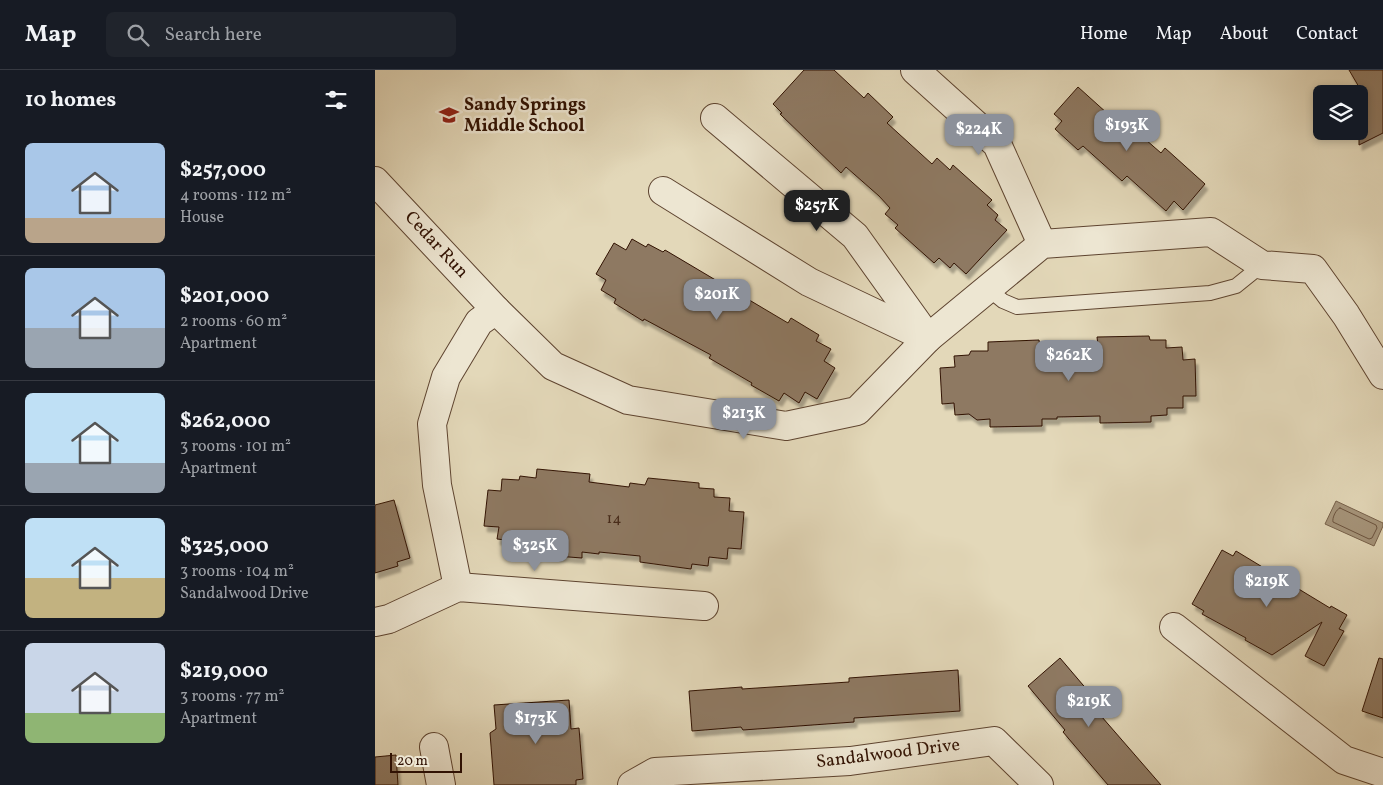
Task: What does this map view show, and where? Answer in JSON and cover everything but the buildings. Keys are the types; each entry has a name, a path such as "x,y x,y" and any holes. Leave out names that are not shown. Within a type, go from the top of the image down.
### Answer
{"street":[{"path":"915,70 997,144 1042,244 1211,232 1262,265 1313,269 1346,315 1383,375"},
{"path":"715,118 855,236 928,338"},
{"name":"Cedar Run","path":"375,181 496,310 553,366 628,400 786,426 857,411 928,338 1042,244"},
{"path":"663,191 809,282 928,338"},
{"path":"459,587 437,485 432,424 446,377 479,322 496,310"},
{"path":"375,622 389,620 459,587 704,606"},
{"path":"1174,628 1344,760 1383,773"},
{"name":"Sandalwood Drive","path":"632,785 655,772 850,761 994,740 1039,785"},
{"path":"434,747 441,785"}],"lane":[{"path":"987,288 1003,301 1017,307 1210,293 1236,286 1262,265"}],"water":[{"path":"1336,501 1383,523 1374,546 1325,524"}],"place":[{"name":"Sandy Springs Middle School","path":"449,115"}]}
